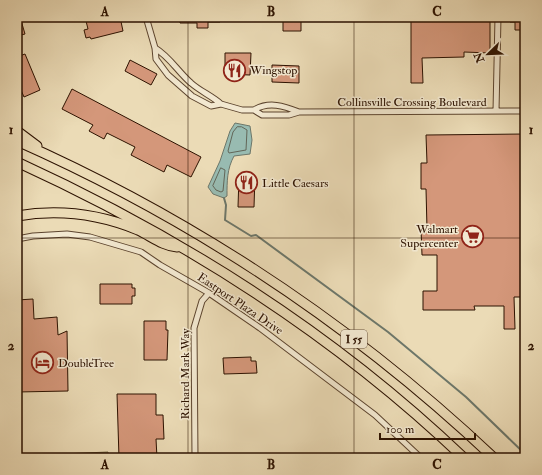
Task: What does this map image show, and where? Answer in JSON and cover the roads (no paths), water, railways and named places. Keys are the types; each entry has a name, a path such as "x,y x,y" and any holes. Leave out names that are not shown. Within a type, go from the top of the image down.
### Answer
{"highway":[{"path":"17,131 33,142 44,153"},
{"name":"I 55","path":"17,141 44,153 166,215 282,288 368,350 421,393 494,458"},
{"name":"I 55","path":"17,162 97,200 185,248 288,314 336,349 413,412 464,458"},
{"path":"17,216 56,212 86,214 131,228 169,245 185,248"}],"street":[{"name":"Collinsville Crossing Boulevard","path":"146,17 155,48 156,59 178,86 192,96 211,106 221,104 242,110 254,110 261,106 281,105 299,112"},
{"path":"496,111 498,17"},
{"name":"Collinsville Crossing Boulevard","path":"155,48 166,55 192,84 213,96 221,104"},
{"name":"Collinsville Crossing Boulevard","path":"254,110 262,115 271,116 299,112 525,111"},
{"name":"Eastport Plaza Drive","path":"17,239 67,234 104,241 142,252 160,265 209,293 260,328 364,406 421,458"},
{"name":"Richard Mark Way","path":"196,458 194,328 202,301 209,293"}],"water":[{"path":"235,123 250,126 252,140 250,154 234,156 227,180 227,196 224,198 213,194 208,187 220,161 230,131"}],"waterway":[{"path":"224,198 226,205 225,220 251,236 256,235 388,332 466,397 525,454"}],"place":[{"name":"Wingstop","path":"235,70"},
{"name":"Little Caesars","path":"246,183"},
{"name":"Walmart Supercenter","path":"473,236"},
{"name":"DoubleTree","path":"42,363"}]}
